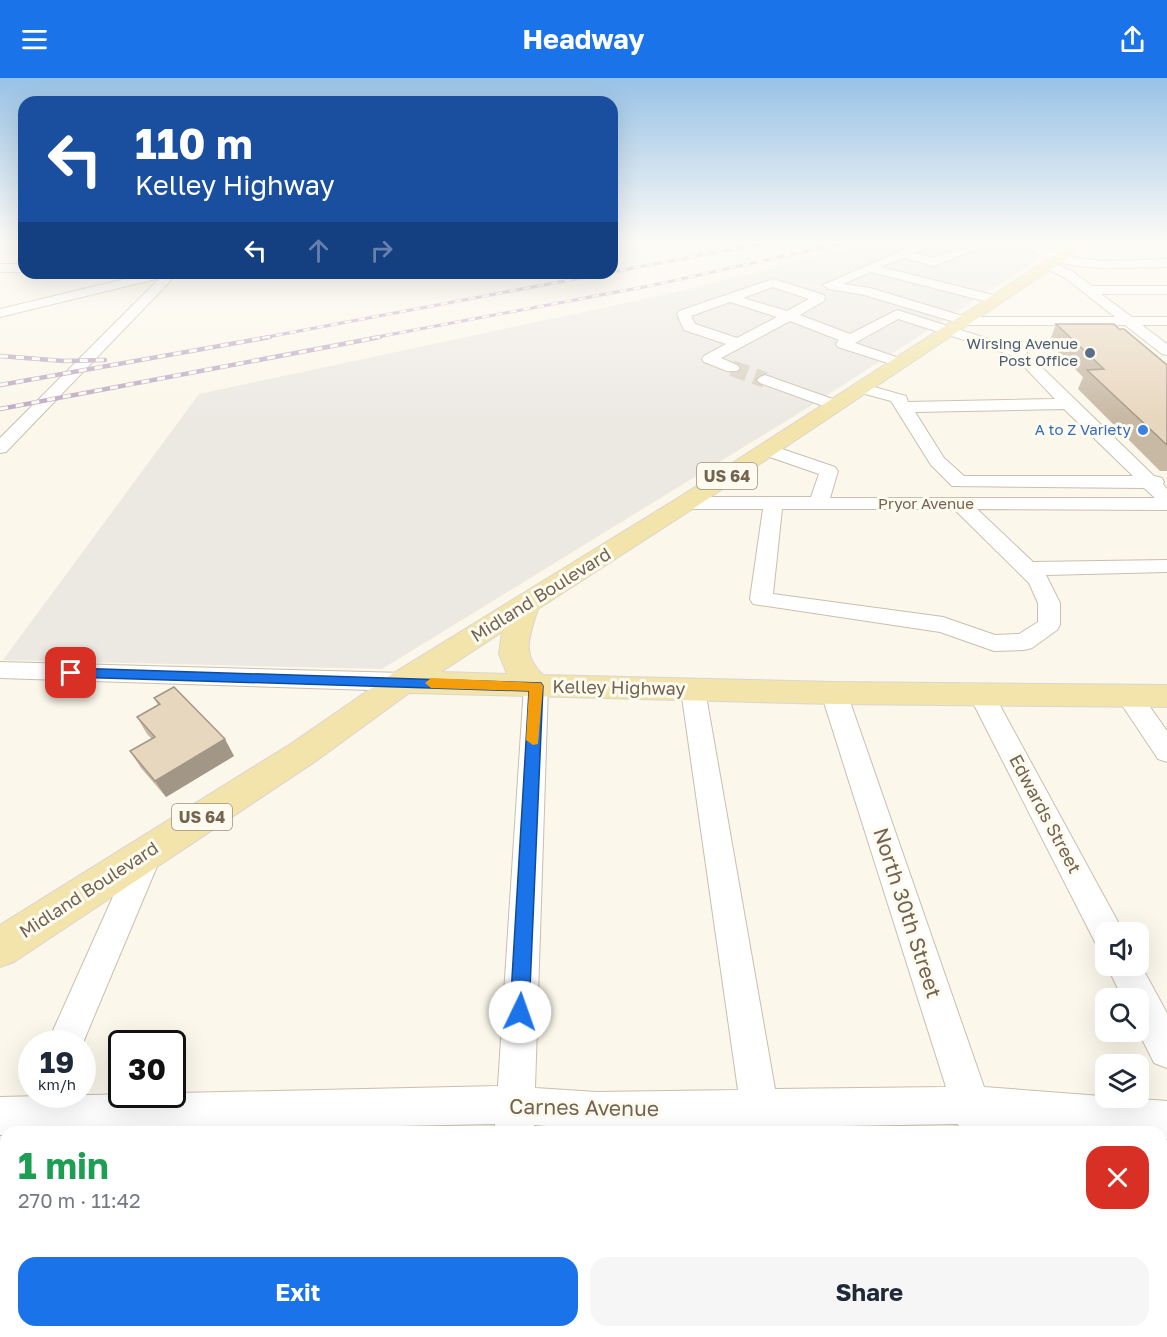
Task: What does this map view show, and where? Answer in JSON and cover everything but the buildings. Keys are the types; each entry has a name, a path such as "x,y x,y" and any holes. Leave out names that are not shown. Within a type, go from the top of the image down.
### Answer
{"main road":[{"name":"Midland Boulevard","path":"0,948 304,752 403,682 686,503 835,405 866,391 900,363 993,302"},
{"path":"526,604 513,653 518,668 536,686"},
{"name":"Kelley Highway","path":"403,682 834,693 1167,696"}],"street":[{"path":"0,313 46,302"},
{"path":"0,448 144,302"},
{"path":"719,302 684,314 689,327 738,343"},
{"path":"742,302 852,339"},
{"path":"732,368 709,359 813,302"},
{"path":"894,302 1019,353 1068,405 1167,499"},
{"path":"1103,302 1167,351"},
{"path":"0,326 59,312"},
{"path":"900,363 843,345 897,314 958,326 1010,321 1167,321"},
{"path":"1010,321 1024,336"},
{"path":"1113,336 1146,335"},
{"path":"765,380 835,405"},
{"path":"866,391 872,398 891,405 1068,405"},
{"path":"901,405 937,461 958,482 1167,482"},
{"path":"767,450 829,471 819,504"},
{"name":"Pryor Avenue","path":"686,503 1167,504"},
{"path":"773,504 761,599 943,625 994,643 1024,642 1049,625 1049,603 1039,580 960,504"},
{"path":"1028,570 1167,566"},
{"name":"Kelley Highway","path":"0,670 403,682"},
{"path":"514,1119 536,686"},
{"path":"693,690 762,1120"},
{"name":"North 30th Street","path":"834,693 975,1119"},
{"name":"Edwards Street","path":"982,695 1101,922"},
{"path":"1129,696 1167,752"},
{"path":"71,1030 148,852"},
{"path":"1129,976 1167,1050"},
{"name":"Carnes Avenue","path":"27,1115 514,1119 597,1111 762,1120 1167,1120"}],"shaded area":[{"path":"632,302 972,302 812,405 382,669 3,660 199,394"}],"tunnel":[{"path":"732,368 765,380"}],"railway":[{"path":"262,338 454,302"},
{"path":"372,338 565,302"},
{"path":"0,385 270,337"},
{"path":"0,409 380,337"},
{"path":"0,356 64,361 105,360"}],"slow traffic":[{"path":"431,683 536,686 533,740"}],"place":[{"name":"Wirsing Avenue Post Office","path":"1090,353"},
{"name":"A to Z Variety","path":"1143,430"}],"route":[{"path":"71,673 536,686 520,1012"}]}
